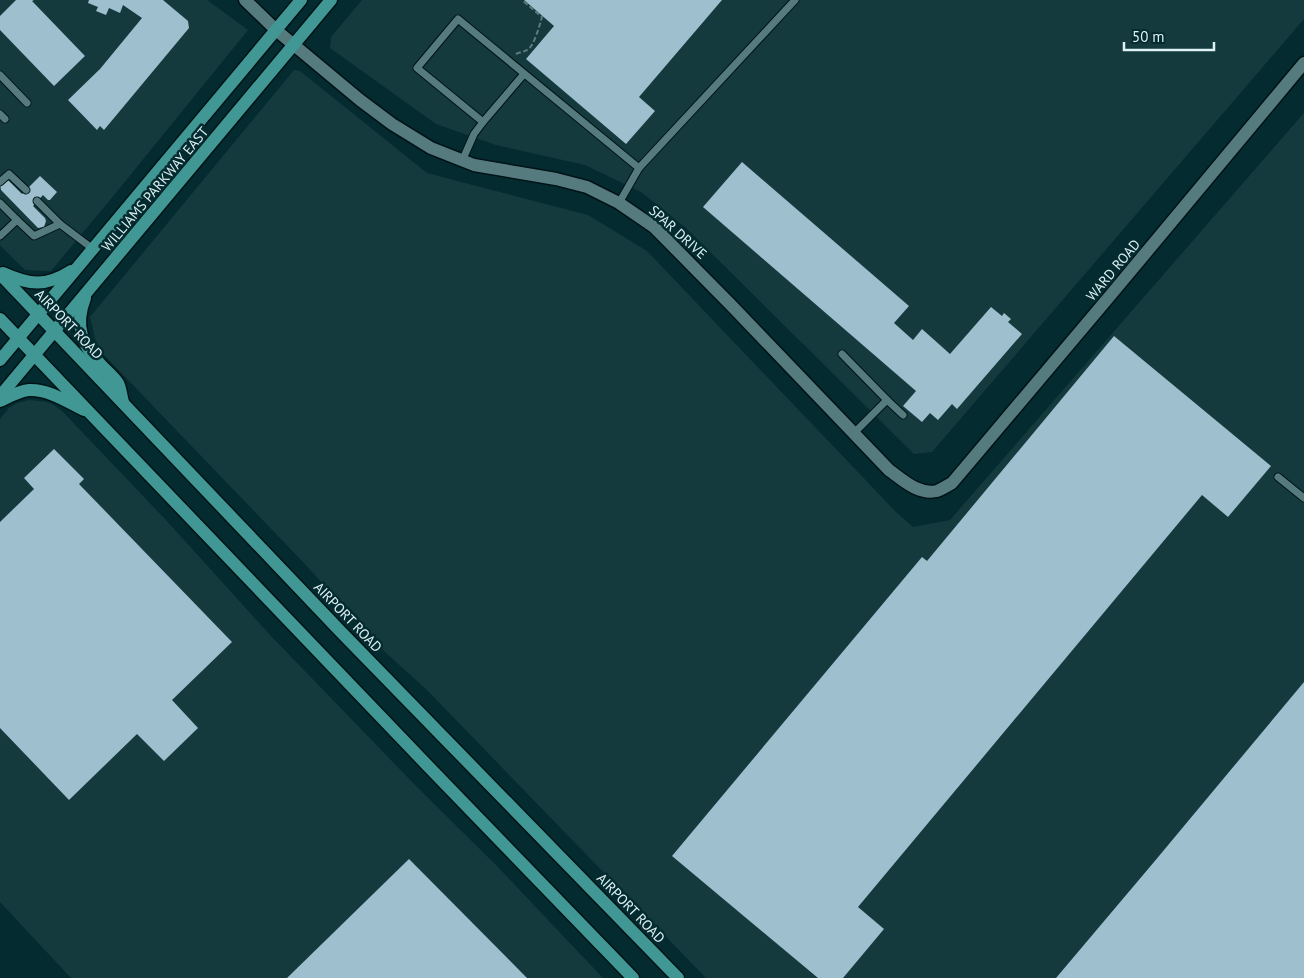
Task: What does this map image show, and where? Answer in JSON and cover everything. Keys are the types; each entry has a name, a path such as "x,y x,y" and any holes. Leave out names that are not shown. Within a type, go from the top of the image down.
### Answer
{"main road":[{"name":"WILLIAMS PARKWAY EAST","path":"0,360 300,0"},
{"name":"WILLIAMS PARKWAY EAST","path":"0,396 332,0"},
{"path":"0,273 28,283 42,283 60,278 79,265"},
{"name":"AIRPORT ROAD","path":"0,273 341,632 678,978"},
{"path":"88,292 81,312 80,323 84,344 94,358 118,383 122,402"},
{"path":"0,319 633,978"},
{"path":"0,402 22,392 29,390 38,391 56,397 91,414"}],"street":[{"name":"SPAR DRIVE","path":"245,0 276,30 360,100 392,124 431,148 474,165 556,179 587,187 619,203 654,227 889,470 911,486 927,492 939,490"},
{"name":"WARD ROAD","path":"939,490 952,483 1115,291 1304,63"}],"lane":[{"path":"619,203 639,168 795,0"},
{"path":"483,122 417,68 458,19 639,168"},
{"path":"462,160 474,134 524,74"},
{"path":"0,75 27,104"},
{"path":"0,182 9,174 21,188"},
{"path":"7,196 0,203 34,236 60,224"},
{"path":"37,201 41,210 93,250"},
{"path":"10,214 17,207"},
{"path":"0,236 16,220"},
{"path":"23,226 30,220"},
{"path":"842,354 903,415"},
{"path":"854,433 887,400"},
{"path":"1278,477 1304,497"}],"path":[{"path":"510,62 518,53 527,51 532,46 542,16 522,0"}],"shaded area":[{"path":"0,0 207,0 248,30 51,271 25,270 0,245"},
{"path":"362,0 1304,0 1304,19 932,452 914,454 686,228 641,192 585,165 496,145 436,124 330,48 331,37"},
{"path":"294,70 300,71 427,173 588,215 647,251 896,512 913,527 950,520 1304,113 1304,978 706,978 426,689 385,652 303,562 104,355 96,342 90,317"},
{"path":"29,400 47,402 63,412 165,519 271,636 418,788 496,865 603,978 71,978 0,902 0,419 9,408 17,403"}],"building":[{"path":"16,0 34,0 32,1 85,56 54,86 0,30 0,16"},
{"path":"89,0 163,0 188,21 189,28 104,130 100,126 97,130 68,100 100,69 142,18 123,5 120,13 109,8 106,15 96,11 98,7 88,3"},
{"path":"524,0 722,0 639,97 655,111 626,144 526,59 554,26"},
{"path":"742,162 909,306 894,323 913,340 922,329 950,354 991,307 1002,316 1004,313 1011,319 1008,322 1022,334 957,409 952,404 938,420 930,413 922,422 903,406 916,391 703,207"},
{"path":"40,176 57,192 50,200 43,195 33,206 46,221 44,227 38,228 1,190 0,184 8,180 22,194"},
{"path":"1114,336 1271,466 1228,517 1202,495 858,907 884,929 843,978 818,978 672,856 922,557 927,561"},
{"path":"54,449 84,479 79,484 232,642 172,700 198,728 164,761 137,734 69,800 0,728 0,522 34,489 24,478"},
{"path":"1304,682 1304,978 1056,978 1154,862"},
{"path":"409,859 527,978 287,978"}]}
